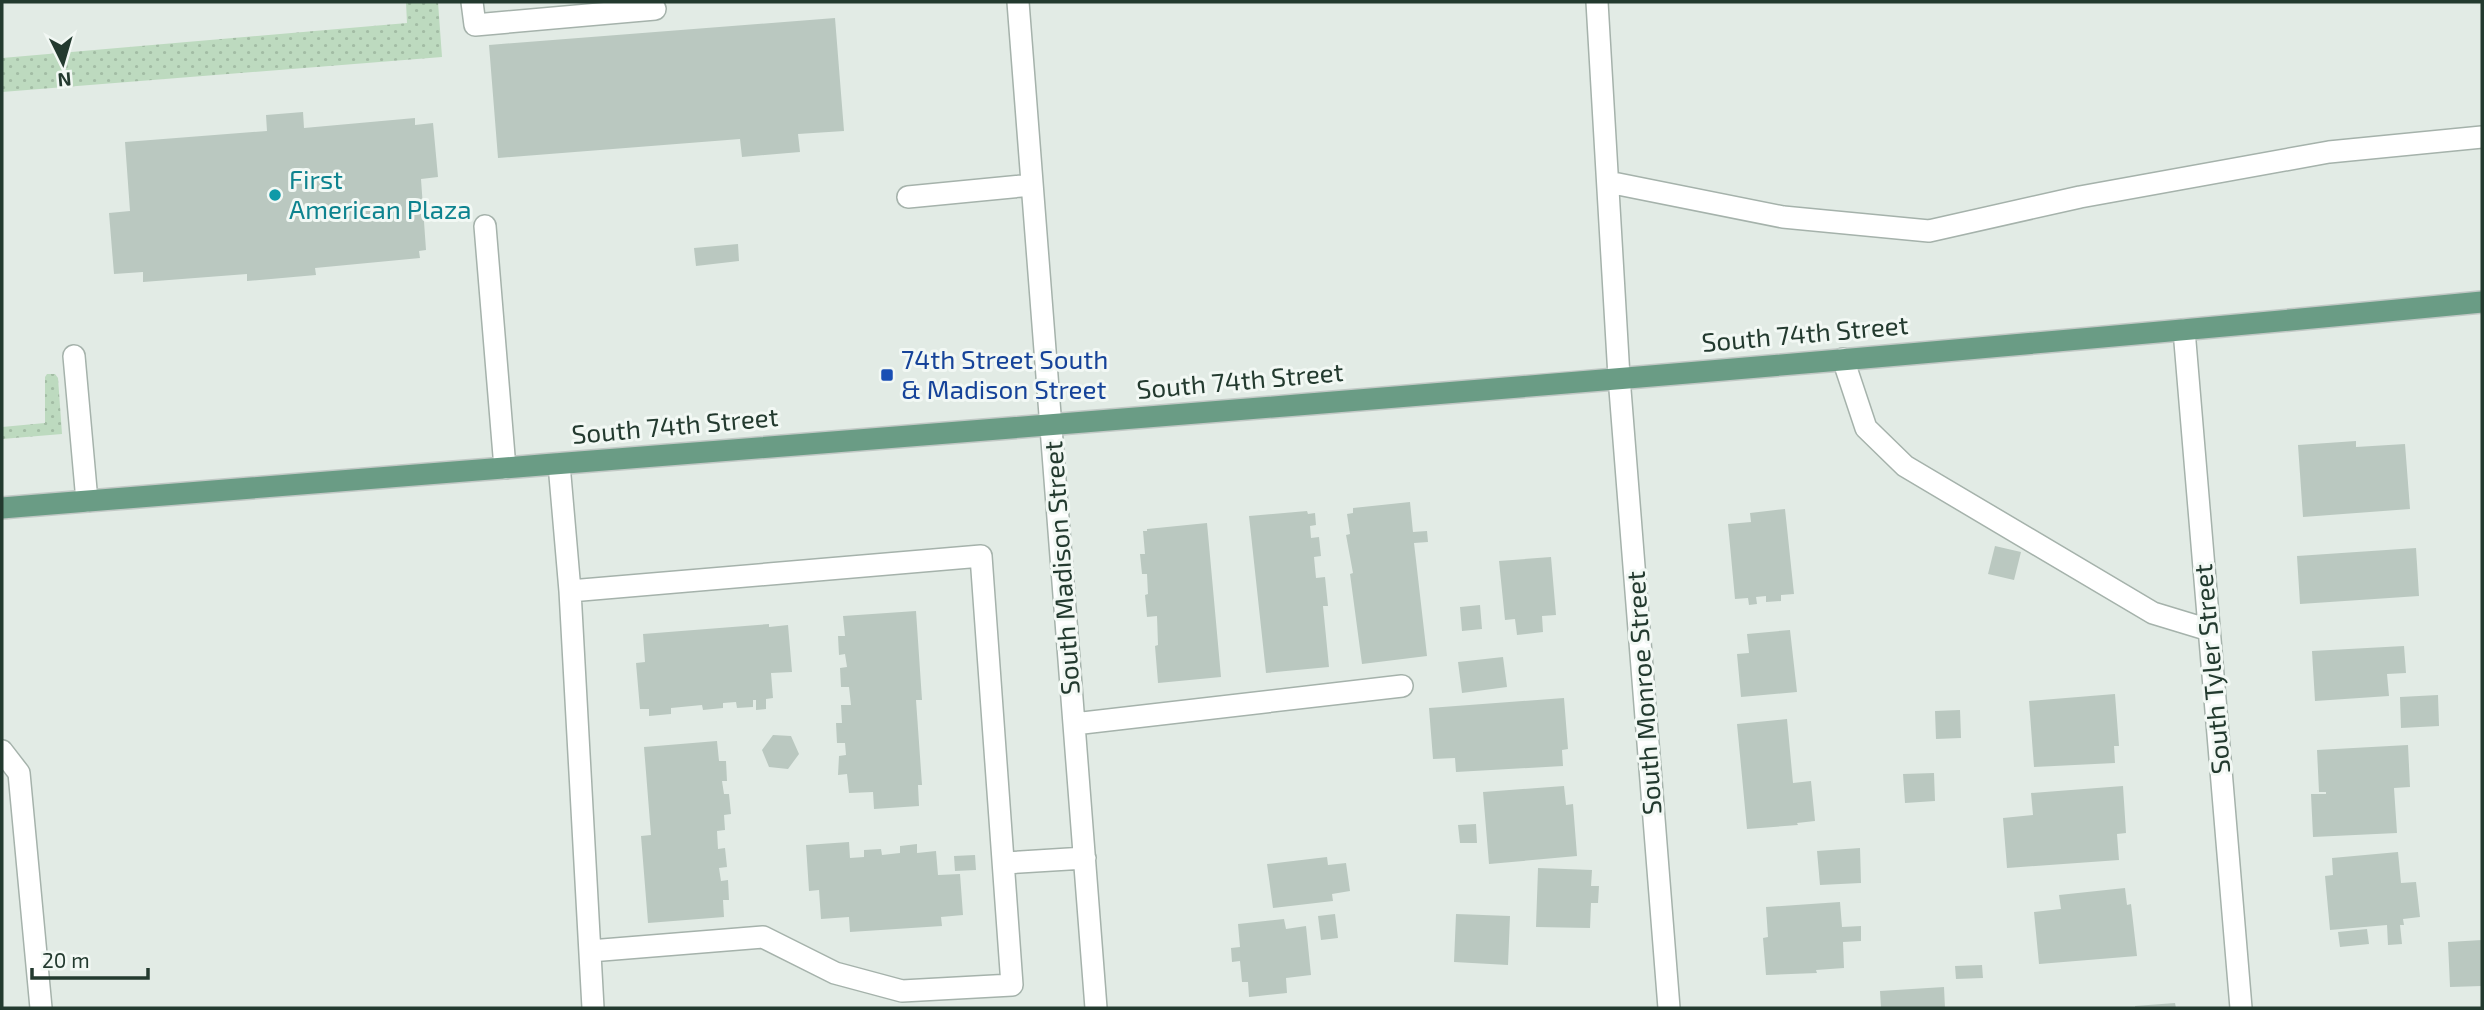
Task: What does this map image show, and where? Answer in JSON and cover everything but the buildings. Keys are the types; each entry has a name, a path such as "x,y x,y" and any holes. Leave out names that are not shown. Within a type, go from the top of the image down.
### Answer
{"main road":[{"name":"South 74th Street","path":"2,508 2184,331 2482,302"}],"street":[{"path":"472,2 475,24 655,9"},
{"name":"South Madison Street","path":"1018,2 1096,1008"},
{"name":"South Monroe Street","path":"1597,2 1619,377 1669,1008"},
{"path":"1608,182 1783,217 1929,231 2080,197 2329,152 2482,137"},
{"path":"908,197 1032,185"},
{"path":"485,226 505,468"},
{"name":"South Tyler Street","path":"2184,331 2241,1008"},
{"path":"74,356 87,501"},
{"path":"1843,359 1866,428 1905,466 2152,613 2209,630"},
{"path":"559,464 570,591 593,1008"},
{"path":"570,591 982,556 1012,985 902,991 835,973 762,937 590,951"},
{"path":"1074,724 1402,685"},
{"path":"2,751 19,773 41,1008"},
{"path":"1005,863 1085,858"}],"green space":[{"path":"406,2 438,2 442,57 2,92 2,58 407,23"},
{"path":"47,374 55,374 58,378 62,434 2,439 2,427 45,423"}],"place":[{"name":"First American Plaza","path":"275,195"},
{"name":"74th Street South & Madison Street","path":"887,375"}]}
